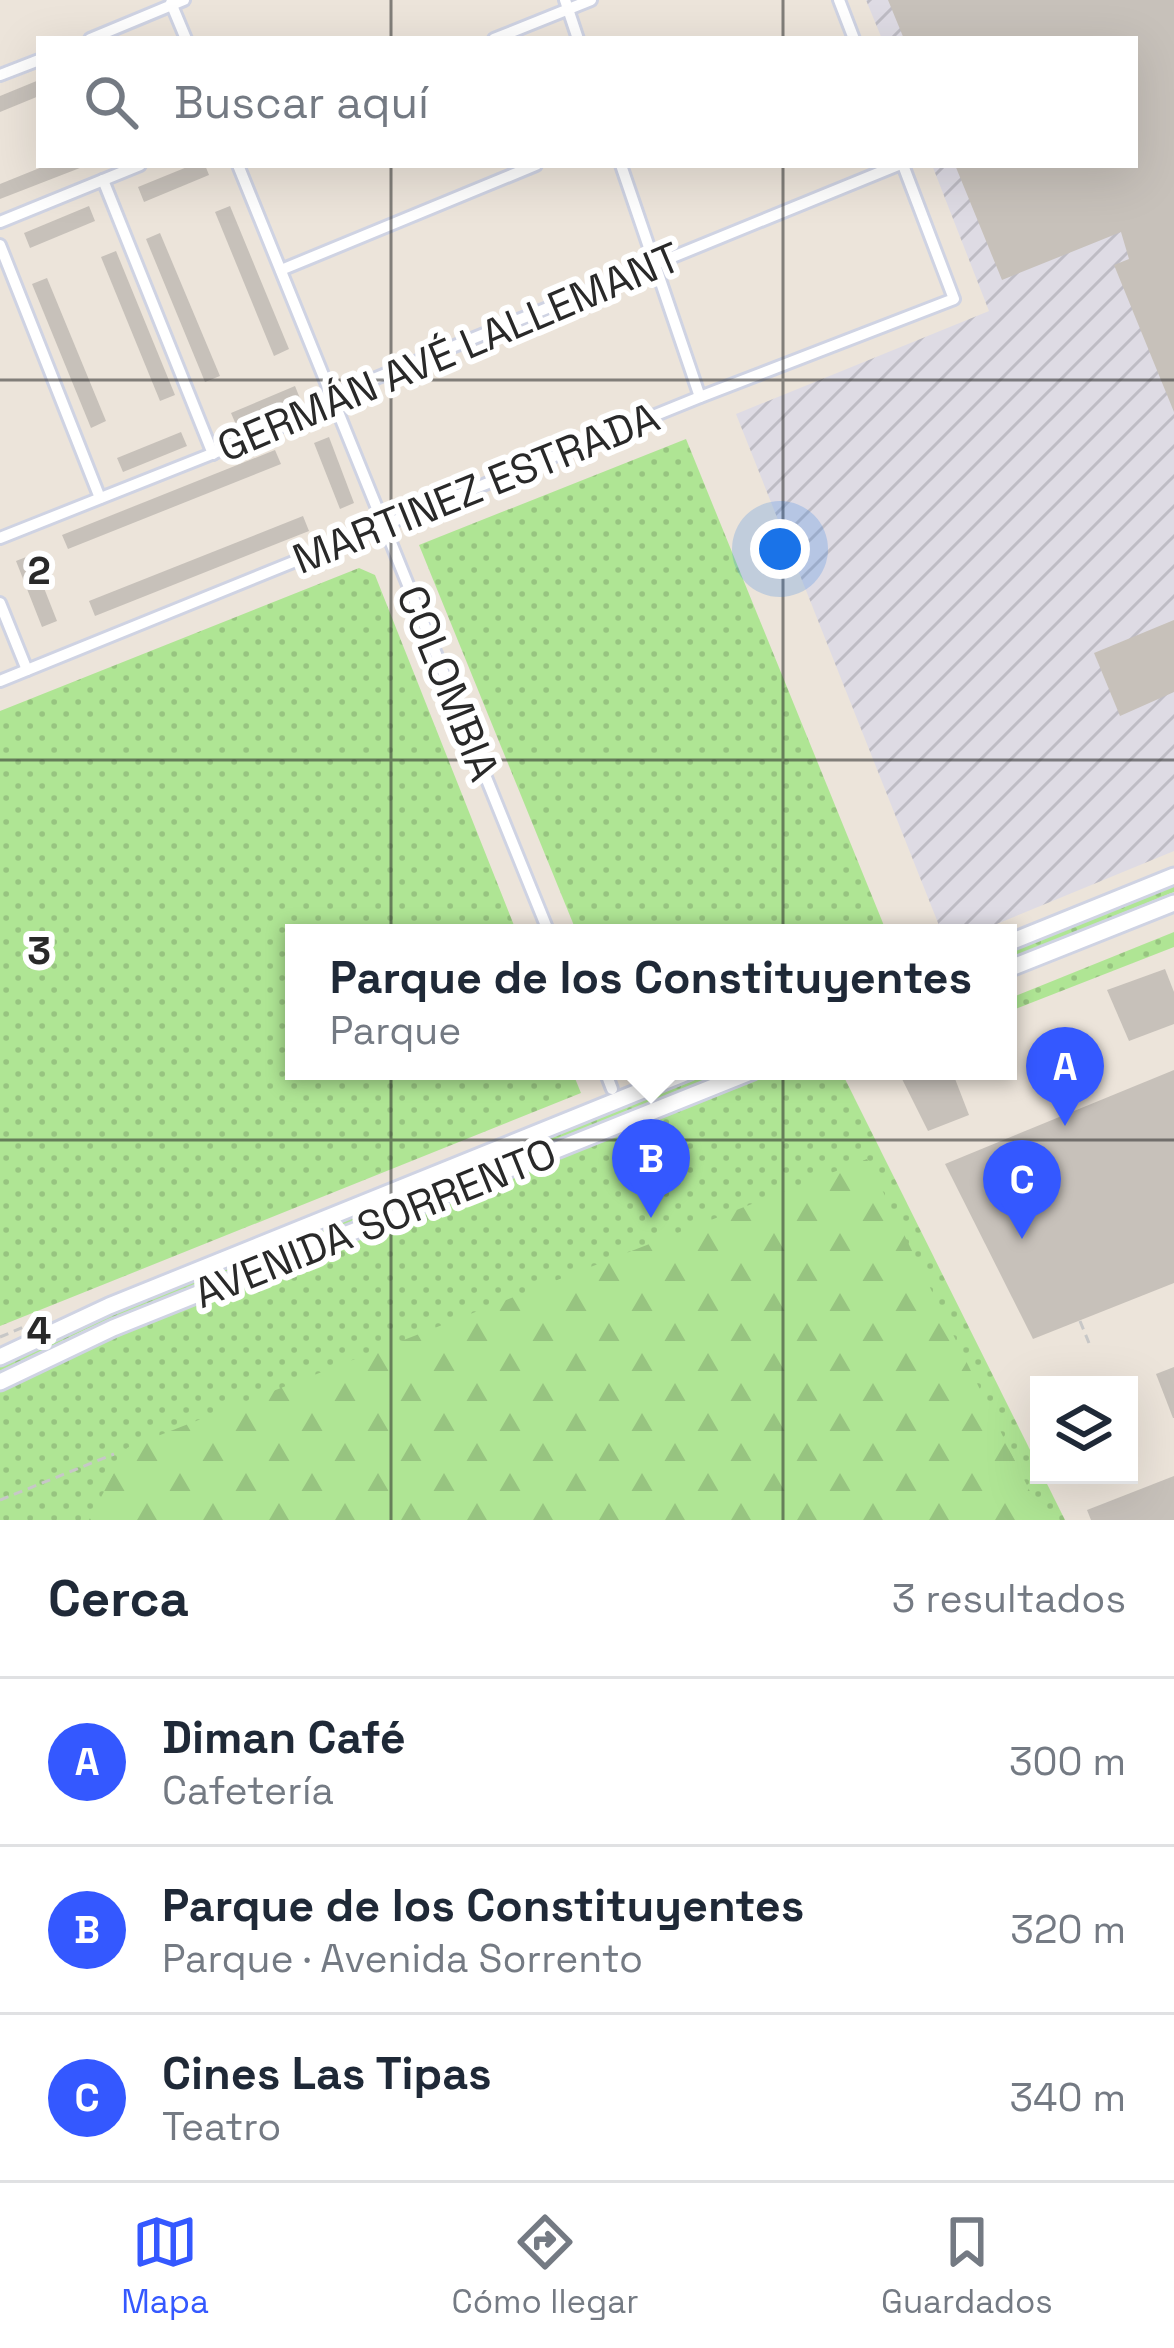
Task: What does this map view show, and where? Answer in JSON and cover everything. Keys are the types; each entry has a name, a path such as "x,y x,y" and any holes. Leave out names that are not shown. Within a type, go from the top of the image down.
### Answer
{"main road":[{"path":"1017,939 1174,876"},
{"path":"1017,965 1174,903"},
{"name":"AVENIDA SORRENTO","path":"0,1357 109,1306 669,1080"},
{"name":"AVENIDA SORRENTO","path":"0,1382 113,1328 731,1080"}],"street":[{"path":"500,36 566,5 591,0"},
{"path":"838,0 852,36"},
{"path":"97,36 175,2 185,36"},
{"path":"566,5 577,36"},
{"path":"0,75 36,61"},
{"path":"0,222 133,168"},
{"name":"COLOMBIA","path":"239,168 545,924"},
{"path":"281,271 529,168"},
{"path":"622,168 700,397"},
{"name":"GERMÁN AVÉ LALLEMANT","path":"0,538 315,413 332,396 892,168"},
{"name":"MARTINEZ ESTRADA","path":"0,681 954,298 901,168"},
{"path":"103,181 213,454"},
{"path":"0,245 100,498"},
{"path":"0,603 27,670"},
{"path":"608,1080 612,1089"}],"path":[{"path":"1080,1321 1090,1343"},
{"path":"0,1500 114,1454"}],"shaded area":[{"path":"866,0 1174,0 1174,851 997,924 938,924 736,414 989,311 933,168 1138,168 1138,36 881,36"}],"green space":[{"path":"686,439 883,924 573,924 419,545"},
{"path":"359,568 375,575 513,924 285,924 285,1080 576,1080 581,1093 0,1326 0,711"},
{"path":"1174,886 1174,892 1017,955 1017,949"},
{"path":"1174,932 1174,947 1017,1008 1017,995"},
{"path":"695,1080 708,1080 87,1329 0,1371 0,1363 86,1324"},
{"path":"731,1080 845,1080 1030,1450 1030,1484 1047,1484 1065,1520 0,1520 0,1382"},
{"path":"867,1159 1044,1520 89,1520 127,1448"}],"building":[{"path":"888,0 1174,0 1174,412 1114,265 1129,259 1121,232 1002,280 956,168 1138,168 1138,36 903,36"},
{"path":"36,81 36,97 0,112 0,96"},
{"path":"40,168 80,168 0,199 0,184"},
{"path":"185,168 206,168 209,175 144,202 138,187"},
{"path":"89,206 95,221 30,248 24,233"},
{"path":"230,206 289,349 274,356 215,212"},
{"path":"160,233 220,376 205,382 146,239"},
{"path":"116,251 175,395 160,401 101,257"},
{"path":"47,278 106,421 91,428 32,284"},
{"path":"295,386 301,401 237,427 231,413"},
{"path":"181,432 187,446 123,472 117,458"},
{"path":"329,437 354,503 340,509 314,443"},
{"path":"275,450 281,464 68,549 62,535"},
{"path":"303,516 309,531 95,616 89,601"},
{"path":"31,555 57,621 42,627 16,561"},
{"path":"1174,620 1174,692 1120,716 1094,653"},
{"path":"1165,969 1174,992 1174,1024 1129,1041 1107,990"},
{"path":"1174,1070 1174,1283 1033,1339 945,1164"},
{"path":"902,1080 955,1080 969,1115 928,1131"},
{"path":"1174,1367 1174,1418 1173,1418 1156,1374"},
{"path":"1174,1476 1174,1520 1091,1520 1087,1510"}],"place":[{"name":"Diman Café","path":"1065,1126"},
{"name":"Parque de los Constituyentes","path":"651,1218"},
{"name":"Cines Las Tipas","path":"1022,1239"}]}
